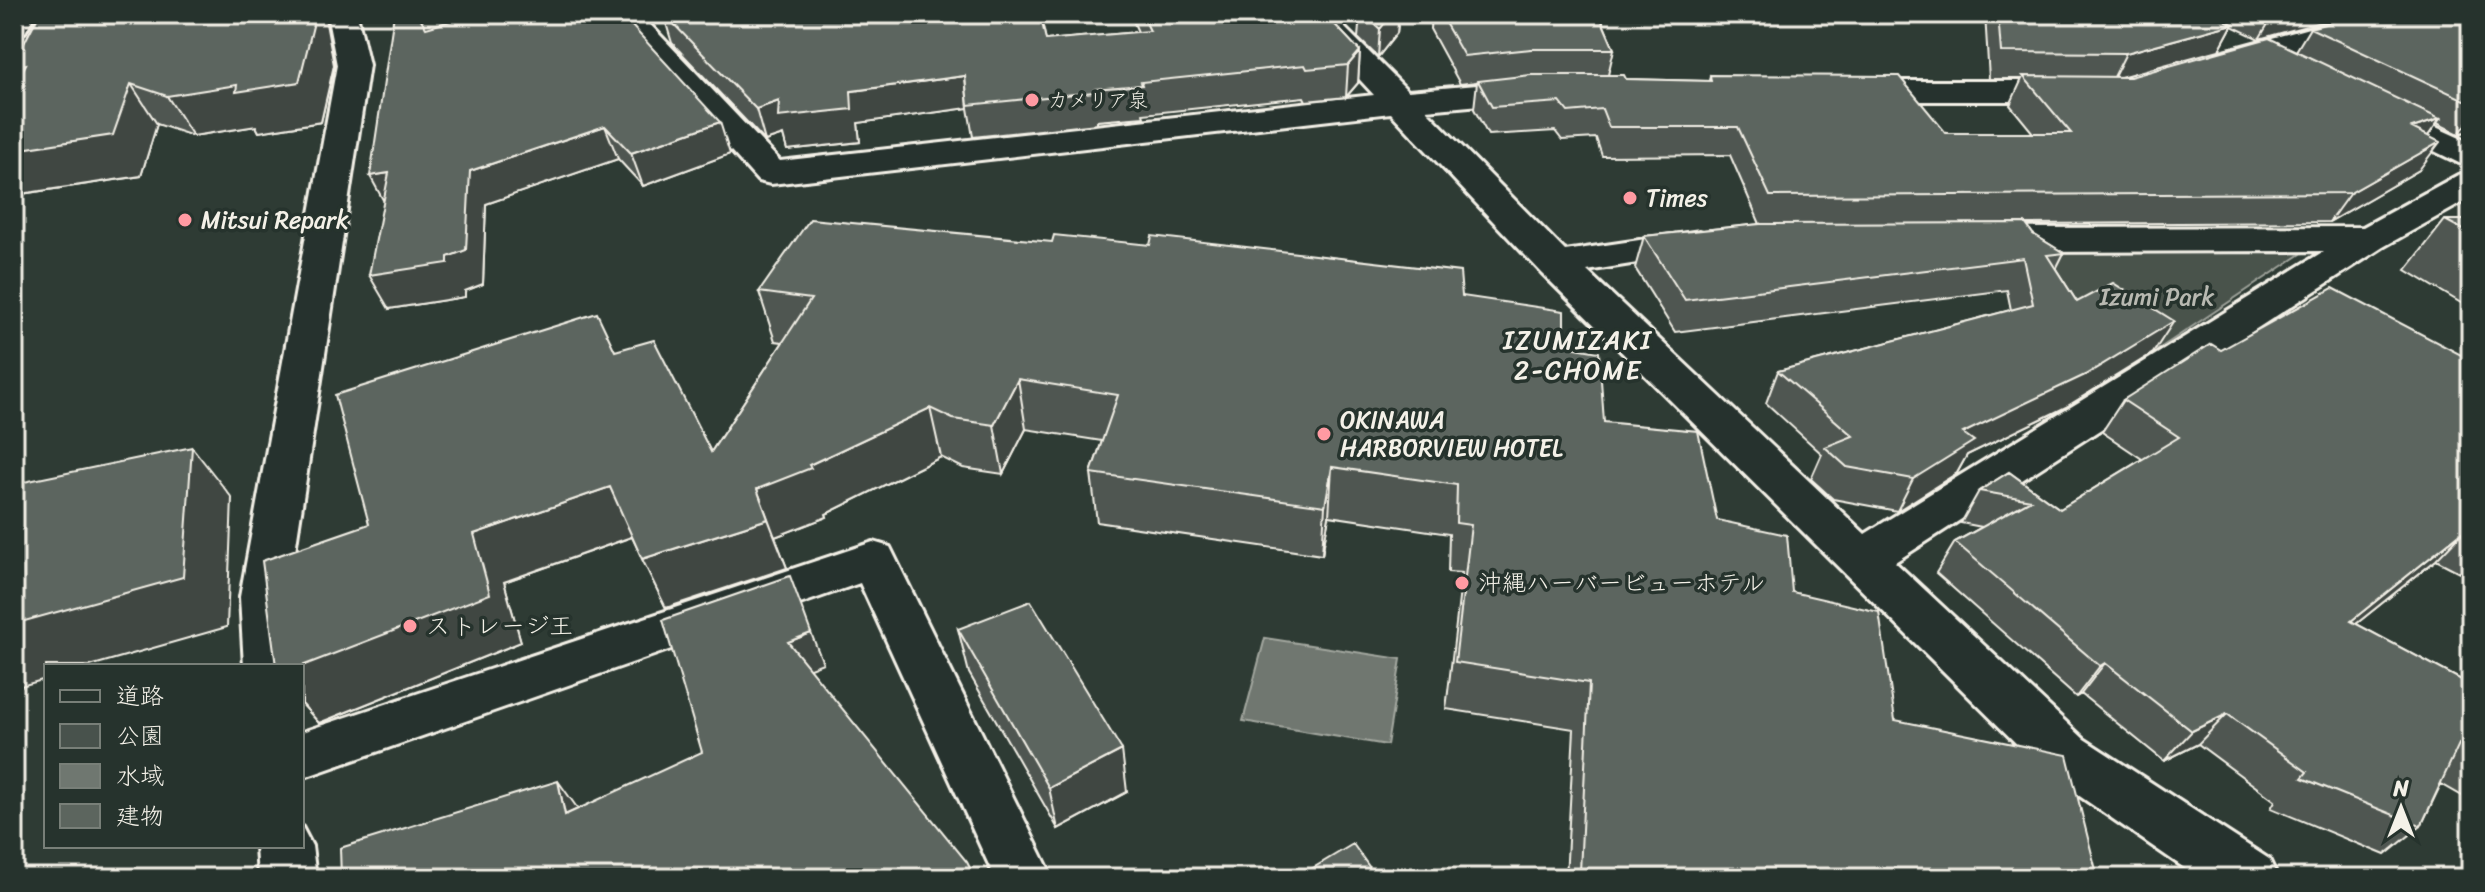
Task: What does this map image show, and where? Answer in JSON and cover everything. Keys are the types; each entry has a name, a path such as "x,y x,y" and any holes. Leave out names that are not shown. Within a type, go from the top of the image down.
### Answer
{"main road":[{"path":"14,25 20,14"},
{"path":"269,664 264,597 353,65 342,14"},
{"path":"1314,14 1556,264 2065,756 2249,878"},
{"path":"2190,71 2395,14"},
{"path":"645,27 771,173 1401,102 1526,90 1573,90"},
{"path":"2216,33 2297,72"},
{"path":"1828,91 2098,91"},
{"path":"2351,98 2471,156"},
{"path":"1862,559 2370,239 2471,183"},
{"path":"1942,240 2370,239"},
{"path":"1556,264 1736,240"},
{"path":"304,754 873,560 1024,878"},
{"path":"284,848 287,878"}],"green space":[{"name":"Izumi Park","path":"2019,252 2304,252 2157,350 2094,310 2057,317"}],"water":[{"path":"1265,638 1401,659 1387,745 1243,721"}],"building":[{"path":"39,14 311,14 313,26 299,82 236,92 237,85 167,96 131,84 113,135 14,150 14,86 26,64 14,66 14,63"},
{"path":"394,14 418,14 426,28 475,14 621,14 720,122 631,153 605,126 470,171 466,250 448,257 448,263 369,275 389,173 370,176"},
{"path":"664,14 1040,14 1046,40 1150,31 1142,14 1325,14 1360,51 1348,65 1307,69 1305,65 1141,82 1142,85 1094,89 1094,92 968,105 965,76 851,91 852,109 778,117 779,101 756,109"},
{"path":"1364,14 1392,14 1380,29"},
{"path":"1440,14 1599,14 1614,49 1531,49 1464,56"},
{"path":"1998,14 2213,14 2233,24 2126,53 2001,52"},
{"path":"2362,14 2471,14 2471,103 2310,28"},
{"path":"2269,38 2440,119 2412,128 2440,142 2350,193 1770,196 1738,127 1609,127 1602,109 1568,112 1560,102 1492,107 1478,81 1531,75 1624,75 1626,79 1711,81 1710,75 1899,76 1946,133 2071,133 2023,76 2130,77"},
{"path":"810,219 1052,242 1054,235 1150,245 1152,236 1460,272 1462,296 1564,311 1564,346 1599,352 1604,422 1698,431 1717,520 1787,535 1792,592 1879,612 1895,720 2067,755 2098,878 1616,878 1580,872 1589,683 1455,662 1471,525 1456,523 1457,485 1332,467 1325,506 1091,473 1118,395 1018,379 994,425 953,419 930,408 809,465 811,468 757,489 768,519 642,559 610,487 474,534 490,594 304,665 276,664 262,561 369,524 335,395 597,313 615,351 654,340 711,452 811,299 759,292"},
{"path":"2445,220 2471,220 2471,234"},
{"path":"2025,223 2033,234 2064,253 2047,255 2077,302 2113,283 2174,321 2085,375 1963,433 1974,441 1913,479 1847,467 1825,447 1853,436 1778,371 2033,304 2023,258 1685,300 1644,236 1760,224"},
{"path":"2333,288 2471,360 2471,530 2467,528 2351,621 2471,685 2471,750 2459,744 2421,826 2302,778 2307,772 2227,714 2192,731 2105,663 2100,666 1955,542 2031,500 1979,491 2009,472 2060,509 2179,437 2123,400 2211,344 2221,350"},
{"path":"192,447 183,577 14,624 14,484"},
{"path":"790,576 811,633 788,642 967,862 975,878 341,878 340,848 558,781 565,815 702,752 663,620"},
{"path":"1031,601 1122,750 1049,788 958,629"},
{"path":"1353,844 1377,878 1298,878 1298,877"}],"place":[{"name":"カメリア泉","path":"1032,100"},
{"name":"Times","path":"1630,198"},
{"name":"Mitsui Repark","path":"185,220"},
{"name":"OKINAWA HARBORVIEW HOTEL","path":"1324,434"},
{"name":"沖縄ハーバービューホテル","path":"1462,583"},
{"name":"ストレージ王","path":"410,626"}],"district":[{"name":"IZUMIZAKI 2-CHOME","path":"1578,355"}]}
